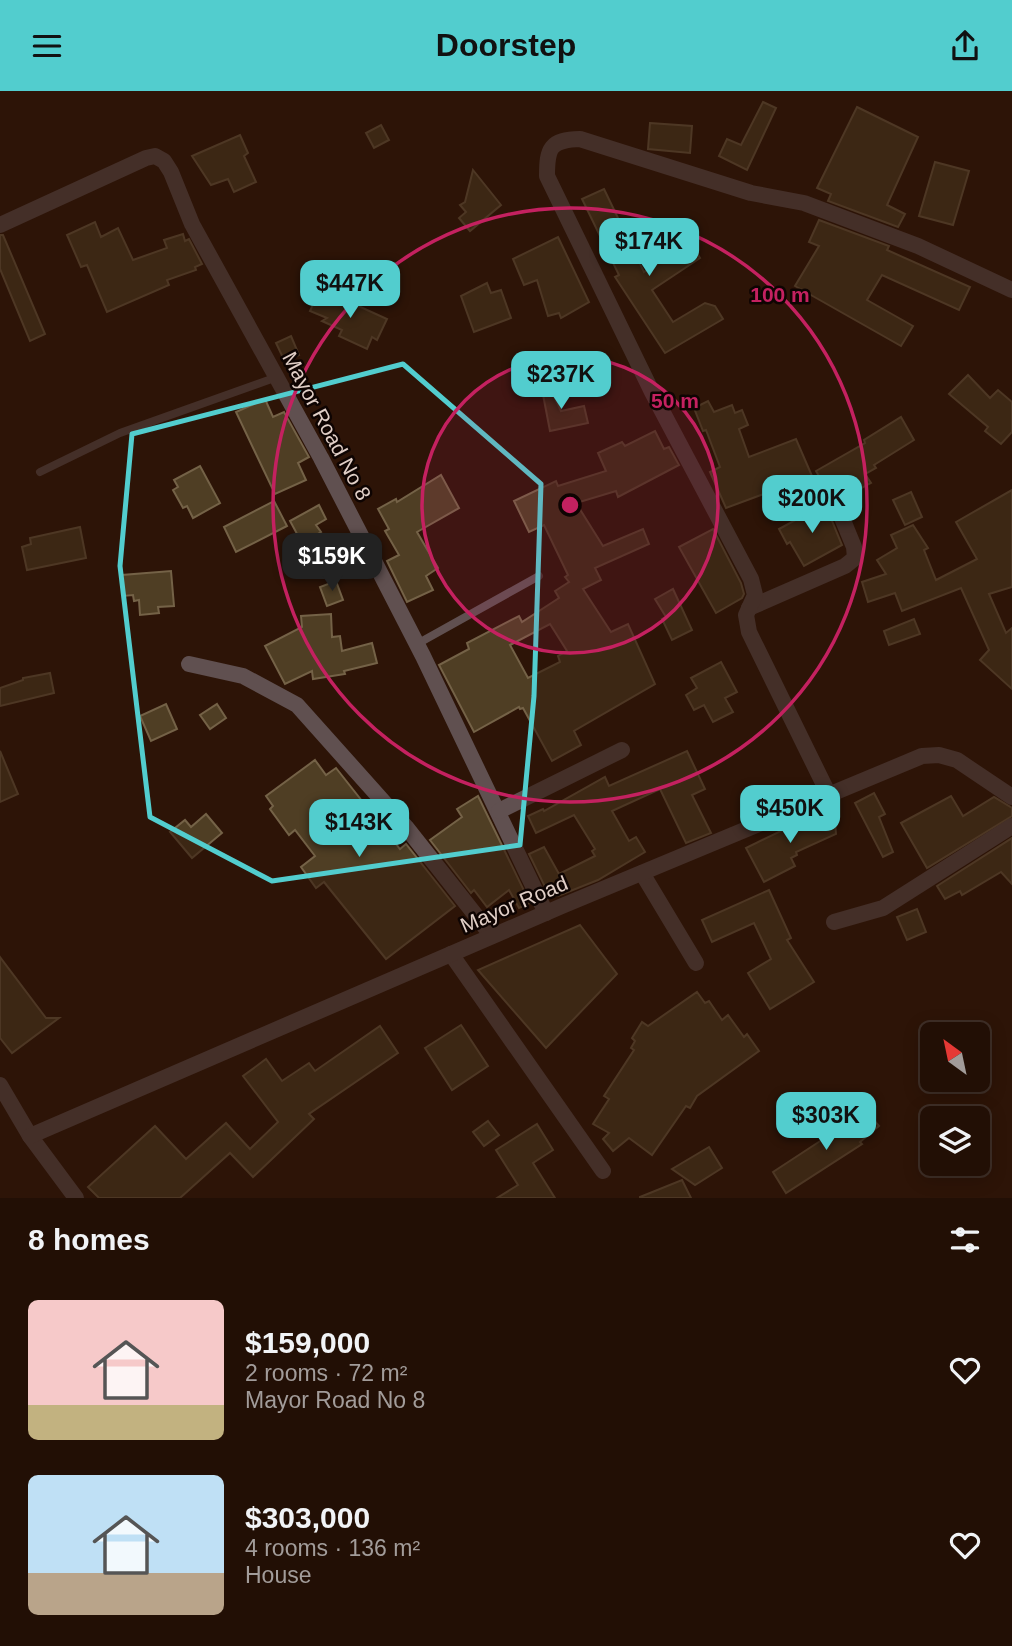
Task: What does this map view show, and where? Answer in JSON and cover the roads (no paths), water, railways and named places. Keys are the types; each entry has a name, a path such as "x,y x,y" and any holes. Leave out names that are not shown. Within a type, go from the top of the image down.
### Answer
{"street":[{"path":"829,795 749,632 746,615 755,595 751,579 652,392 547,176 547,155 551,147 563,139 580,139 751,193 804,203 918,246 1012,290"},
{"name":"Mayor Road No 8","path":"0,225 155,156 164,161 192,224 321,458 417,644 547,913"},
{"path":"749,608 845,566 855,558 855,547 833,496"},
{"path":"189,664 243,676 297,705 406,827 492,936"},
{"path":"499,811 622,750"},
{"name":"Mayor Road","path":"30,1136 492,936 922,756 939,755 957,760 1012,797"},
{"path":"834,922 883,908 1012,826"},
{"path":"642,873 696,964"},
{"path":"451,954 603,1171"},
{"path":"0,1085 30,1136 76,1198"}],"lane":[{"path":"40,472 120,433 277,377"},
{"path":"417,644 539,576"}]}
